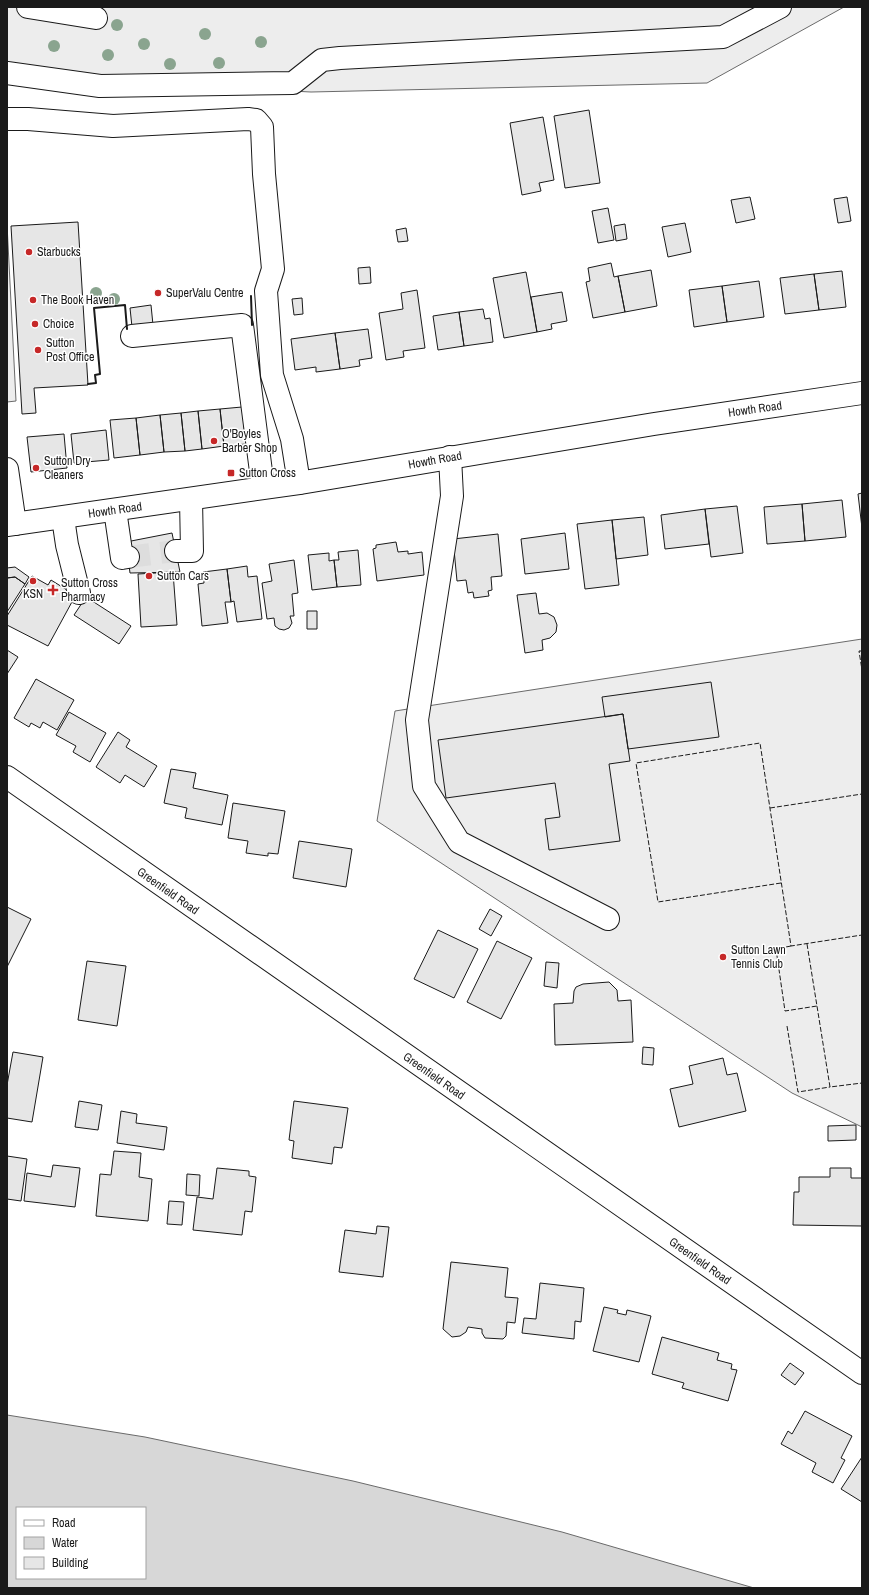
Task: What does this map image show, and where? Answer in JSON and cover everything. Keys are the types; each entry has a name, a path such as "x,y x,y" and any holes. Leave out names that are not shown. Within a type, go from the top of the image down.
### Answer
{"main road":[{"path":"28,7 96,18"},
{"path":"7,73 100,86 292,83 322,60 340,58 723,37 780,7"},
{"path":"7,119 28,119 114,126 248,119 256,120 262,127 264,174 273,269 266,291 272,375 292,439 300,483"},
{"path":"132,336 242,325 263,487"},
{"name":"Howth Road","path":"11,524 63,518 263,487 300,483 654,424 862,393"},
{"path":"450,457 452,496 417,720 424,786 459,842 608,920"},
{"path":"7,469 11,524"},
{"path":"176,551 192,551 191,499"},
{"path":"115,510 122,558 128,557"},
{"path":"63,518 67,545 79,592"},
{"name":"Greenfield Road","path":"7,777 386,1043 862,1373"}],"shaded area":[{"path":"7,7 844,7 707,83 311,92 7,82"},
{"path":"7,224 16,401 7,402"},
{"name":"Sutton Lawn Tennis Club","path":"862,639 862,1127 792,1093 377,821 395,711"}],"water":[{"path":"7,1415 145,1437 353,1481 562,1532 754,1588 7,1588"}],"building":[{"path":"589,110 600,183 565,188 554,116"},
{"path":"543,117 554,180 539,183 541,191 522,195 510,123"},
{"path":"750,197 755,219 736,223 731,200"},
{"path":"847,197 851,221 838,223 834,199"},
{"path":"608,208 614,240 598,243 592,211"},
{"path":"78,222 88,385 34,388 36,413 22,414 11,226"},
{"path":"685,223 691,252 668,257 662,227"},
{"path":"625,224 627,239 616,241 614,226"},
{"path":"406,228 408,241 398,242 396,230"},
{"path":"611,263 614,277 618,276 625,312 593,318 586,282 590,281 588,268"},
{"path":"370,267 371,283 359,284 358,268"},
{"path":"651,270 657,306 625,312 618,276"},
{"path":"842,271 846,307 819,310 814,274"},
{"path":"526,272 537,332 504,338 493,278"},
{"path":"814,274 819,310 785,314 780,278"},
{"path":"759,281 764,317 727,322 722,286"},
{"path":"722,286 727,322 694,327 689,290"},
{"path":"417,290 425,348 403,351 404,357 386,360 379,313 403,309 401,293"},
{"path":"562,292 567,321 551,324 552,329 537,332 531,297"},
{"path":"302,298 303,314 294,315 292,299"},
{"path":"151,305 153,325 132,327 130,308"},
{"path":"483,309 485,319 490,318 493,342 464,346 459,312"},
{"path":"459,312 464,346 438,350 433,316"},
{"path":"368,329 372,358 359,360 360,366 340,369 335,333"},
{"path":"335,333 340,369 316,372 316,367 295,370 291,339"},
{"path":"242,407 246,444 224,446 220,409"},
{"path":"220,409 224,446 202,449 198,411"},
{"path":"198,411 202,449 185,451 181,413"},
{"path":"181,413 185,451 164,452 160,415"},
{"path":"160,415 164,452 140,455 136,418"},
{"path":"136,418 140,455 114,458 110,420"},
{"path":"106,430 109,460 74,463 71,434"},
{"path":"64,434 67,468 31,472 27,437"},
{"path":"862,493 862,528 858,494"},
{"path":"842,500 846,537 805,541 802,504"},
{"path":"802,504 805,541 767,544 764,507"},
{"path":"737,506 743,553 711,557 705,509"},
{"path":"705,509 709,544 665,549 661,515"},
{"path":"644,517 648,555 616,559 612,520"},
{"path":"612,520 619,585 585,589 577,524"},
{"path":"172,533 180,572 130,573 126,542"},
{"path":"565,533 569,569 525,574 521,539"},
{"path":"498,534 502,576 491,577 492,590 488,591 489,596 474,598 473,592 468,593 466,580 457,581 453,539"},
{"path":"396,542 398,552 408,551 408,554 422,552 424,575 377,581 373,549 376,548 376,545"},
{"path":"358,550 361,585 337,587 334,560 339,560 338,552"},
{"path":"329,553 329,561 334,560 337,587 312,590 308,555"},
{"path":"294,560 298,593 292,594 294,616 290,616 292,623 289,628 284,630 275,626 274,618 267,619 262,583 272,581 269,564"},
{"path":"247,566 248,577 257,576 262,619 237,622 234,601 231,602 227,569"},
{"path":"15,567 29,577 25,584 15,577 7,578 7,568"},
{"path":"227,569 231,602 225,602 228,623 202,626 198,584 204,583 203,572"},
{"path":"173,572 177,625 141,627 138,574"},
{"path":"32,576 48,585 51,580 67,590 64,594 73,600 48,646 7,625 7,616"},
{"path":"15,577 25,584 7,612 7,578"},
{"path":"536,593 539,614 547,613 554,617 557,625 556,632 550,638 542,640 543,650 525,653 517,595"},
{"path":"86,597 131,626 119,644 74,615"},
{"path":"307,611 317,611 317,629 307,629"},
{"path":"7,650 18,657 7,674"},
{"path":"36,679 74,700 57,730 43,722 40,728 31,723 29,727 14,718"},
{"path":"711,682 719,737 628,749 623,714 605,717 602,697"},
{"path":"69,712 106,733 90,762 73,752 76,746 56,735"},
{"path":"623,714 630,761 609,764 620,841 549,850 545,819 560,817 555,783 446,798 438,740"},
{"path":"118,732 130,740 126,747 157,766 144,787 125,775 120,783 96,767"},
{"path":"171,769 196,773 193,788 228,795 222,825 185,818 187,808 164,803"},
{"path":"233,803 285,811 278,854 268,853 268,856 246,853 248,841 228,838"},
{"path":"299,841 352,849 346,887 293,878"},
{"path":"7,907 31,919 7,967"},
{"path":"490,909 502,916 491,936 479,929"},
{"path":"438,930 478,949 454,998 414,979"},
{"path":"497,941 532,958 501,1019 467,1002"},
{"path":"87,961 126,966 117,1026 78,1020"},
{"path":"546,962 559,963 557,988 544,986"},
{"path":"609,982 617,990 618,1001 631,1000 633,1042 555,1045 554,1004 573,1003 574,991 576,987 583,984"},
{"path":"643,1047 654,1048 653,1065 642,1064"},
{"path":"13,1052 43,1057 32,1122 7,1118 7,1085"},
{"path":"723,1058 727,1075 737,1073 746,1111 679,1127 670,1089 693,1084 689,1066"},
{"path":"79,1101 102,1105 98,1130 75,1127"},
{"path":"294,1101 348,1108 342,1148 334,1147 332,1164 292,1158 294,1141 289,1140"},
{"path":"121,1111 137,1114 136,1123 167,1127 164,1150 117,1143"},
{"path":"856,1125 856,1140 828,1141 828,1126"},
{"path":"114,1151 141,1153 139,1177 152,1179 148,1221 96,1216 100,1174 111,1175"},
{"path":"7,1156 27,1159 21,1201 7,1199"},
{"path":"53,1165 80,1168 75,1207 24,1201 27,1173 51,1177"},
{"path":"217,1168 249,1171 249,1176 256,1177 252,1212 245,1211 242,1235 193,1230 197,1197 213,1199"},
{"path":"830,1168 851,1168 851,1178 862,1178 862,1226 793,1225 794,1192 799,1192 799,1177 830,1177"},
{"path":"187,1174 200,1175 199,1196 186,1195"},
{"path":"169,1201 184,1202 182,1225 167,1224"},
{"path":"377,1226 389,1227 383,1277 339,1272 345,1230 376,1234"},
{"path":"451,1262 508,1268 505,1297 518,1298 515,1323 507,1322 506,1336 503,1339 485,1338 482,1333 482,1329 468,1327 466,1332 460,1336 452,1337 443,1329"},
{"path":"540,1283 584,1288 581,1322 575,1321 574,1339 522,1333 524,1318 536,1319"},
{"path":"604,1307 618,1310 617,1313 626,1315 627,1310 651,1316 639,1362 593,1351"},
{"path":"662,1337 719,1353 717,1360 732,1364 731,1369 737,1370 728,1401 682,1388 684,1383 652,1374"},
{"path":"790,1363 804,1373 795,1385 781,1375"},
{"path":"805,1411 852,1436 841,1458 845,1460 833,1483 812,1472 816,1463 781,1444 788,1431 792,1434"},
{"path":"862,1457 862,1502 841,1489"}],"tunnel":[{"path":"128,557 176,551"}],"fence":[{"path":"862,651 859,651 862,670"},
{"path":"781,883 658,902 636,763 760,743 791,946 862,935"},
{"path":"770,808 862,794"},
{"path":"807,944 830,1087 862,1083"},
{"path":"791,946 776,949 785,1011 817,1006"},
{"path":"787,1026 798,1092 830,1087"}],"wall":[{"path":"251,296 252,325"},
{"path":"88,384 96,383 95,375 100,374 94,308 125,305 127,329"}],"place":[{"name":"Starbucks","path":"29,252"},
{"name":"SuperValu Centre","path":"158,293"},
{"name":"The Book Haven","path":"33,300"},
{"name":"Choice","path":"35,324"},
{"name":"Sutton Post Office","path":"38,350"},
{"name":"O'Boyles Barber Shop","path":"214,441"},
{"name":"Sutton Dry Cleaners","path":"36,468"},
{"name":"Sutton Cross","path":"231,473"},
{"name":"Sutton Cars","path":"149,576"},
{"name":"KSN","path":"33,581"},
{"name":"Sutton Cross Pharmacy","path":"53,590"},
{"name":"Sutton Lawn Tennis Club","path":"723,957"}]}
